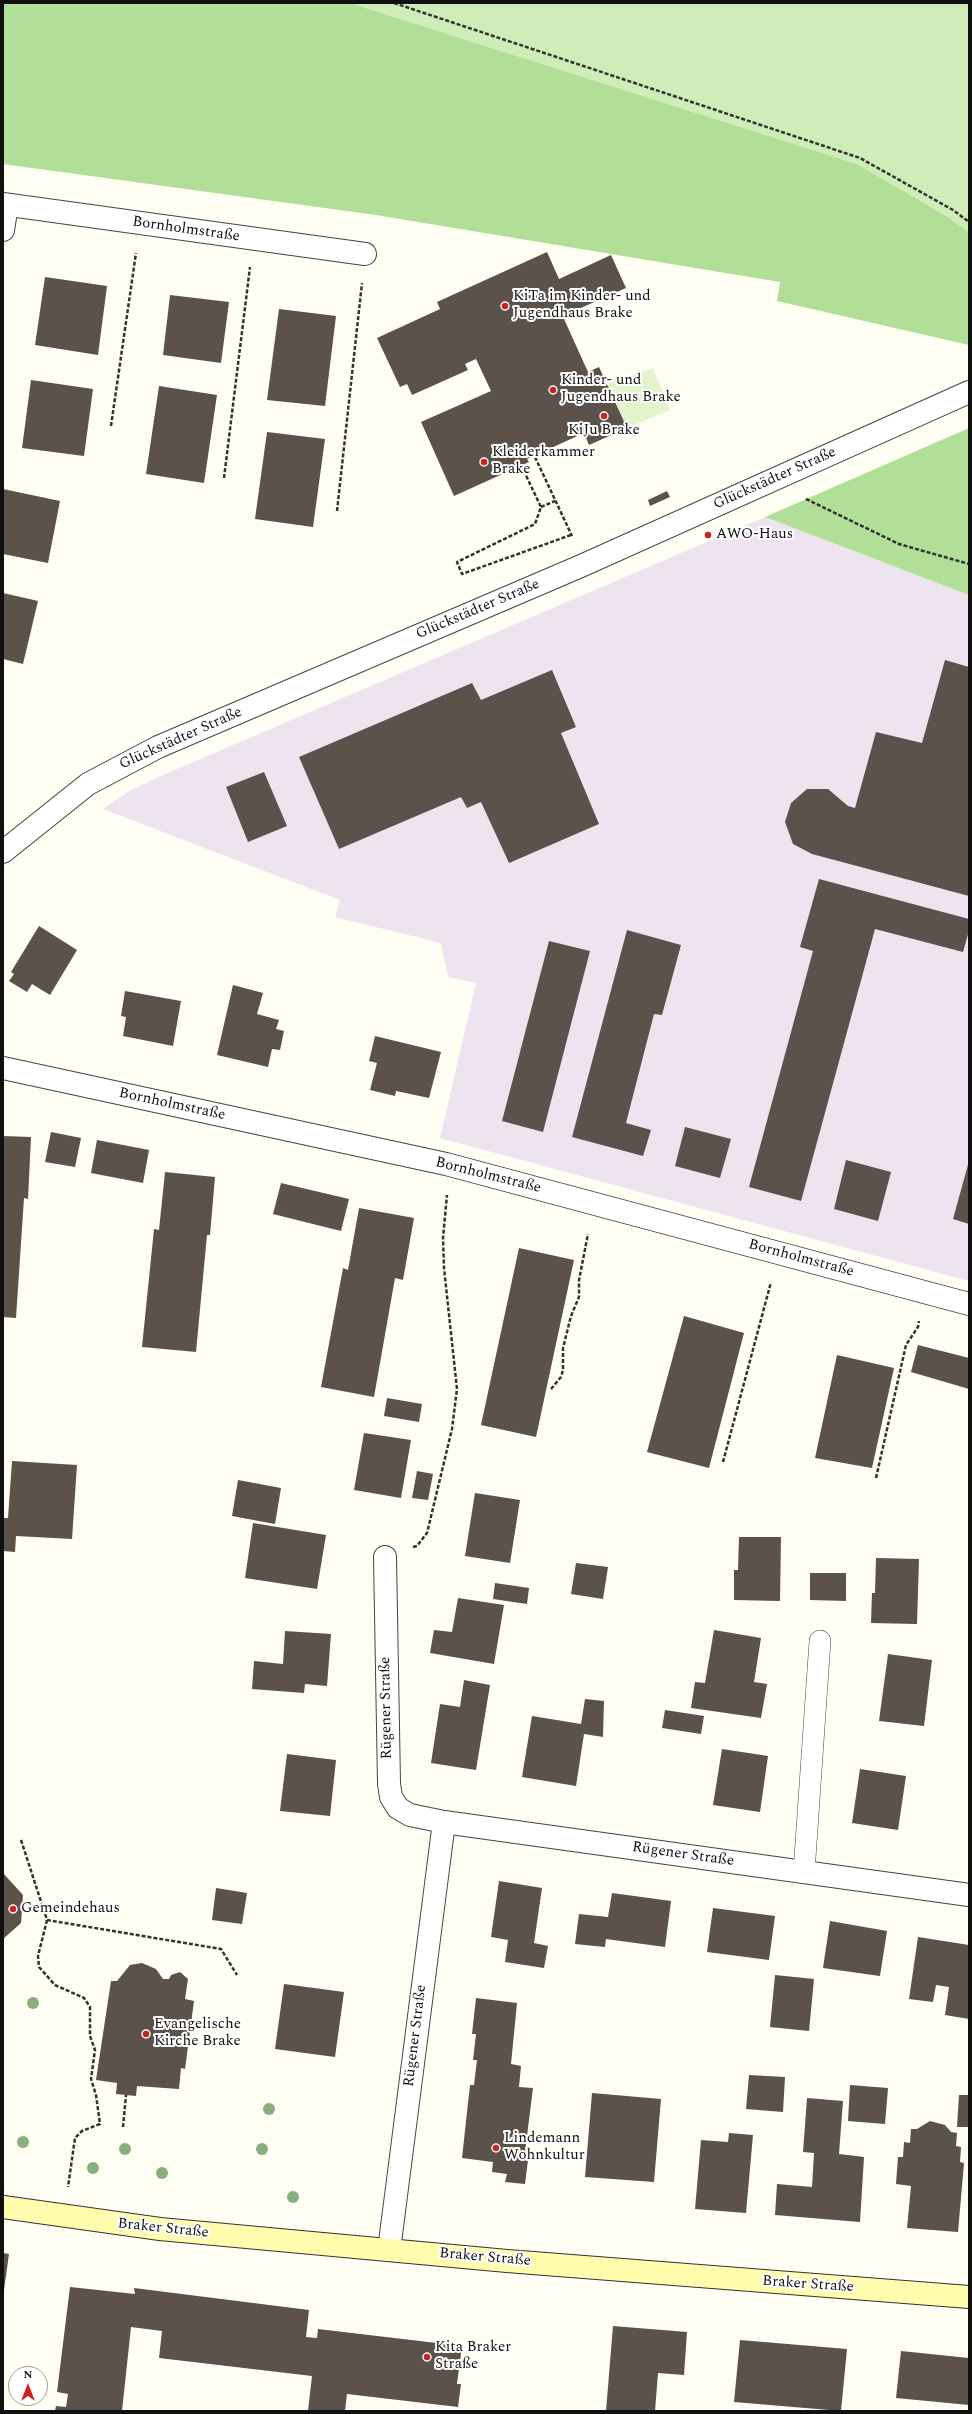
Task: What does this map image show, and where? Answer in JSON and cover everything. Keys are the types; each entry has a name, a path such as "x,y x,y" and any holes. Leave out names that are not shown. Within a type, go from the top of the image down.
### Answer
{"main road":[{"name":"Braker Straße","path":"3,2207 64,2217 168,2230 388,2250 969,2297"}],"street":[{"name":"Bornholmstraße","path":"3,230 5,205 365,254"},
{"name":"Glückstädter Straße","path":"3,852 88,784 158,747 581,566 969,392"},
{"name":"Bornholmstraße","path":"3,1068 446,1164 969,1304"},
{"name":"Rügener Straße","path":"384,1557 391,1797 398,1808 410,1815 444,1822 969,1895"},
{"name":"Rügener Straße","path":"388,2250 444,1822"}],"lane":[{"path":"804,1872 820,1641"}],"path":[{"path":"394,3 860,158 953,210 969,222"},
{"path":"111,426 140,223"},
{"path":"224,478 253,239"},
{"path":"337,512 365,254"},
{"path":"521,465 541,507 535,524 457,562 462,574 571,534 534,456"},
{"path":"769,481 899,544 969,564"},
{"path":"541,507 555,501"},
{"path":"384,1557 417,1546 427,1533 456,1407 457,1389 443,1246 448,1185 446,1164"},
{"path":"551,1389 562,1377 563,1348 571,1316 579,1297 581,1268 590,1218 596,1204"},
{"path":"723,1462 778,1253"},
{"path":"876,1478 906,1345 918,1327 926,1292"},
{"path":"22,1840 47,1920 38,1956 39,1967 55,1985 84,1998 90,2007 90,2036 95,2050 91,2079 96,2095 100,2124 82,2131 75,2138 64,2217"},
{"path":"47,1920 221,1949 237,1975"},
{"path":"123,2126 126,2095"}],"shaded area":[{"path":"765,517 969,595 969,1281 440,1138 476,983 448,977 441,943 335,917 340,900 103,809 129,791 163,775"}],"green space":[{"path":"3,3 350,3 857,164 948,217 969,232 969,345 777,301 780,282 376,215 3,164"},
{"path":"350,3 969,3 969,232 948,217 857,164"},
{"path":"653,368 670,410 627,428 607,384"},
{"path":"969,428 969,595 765,517"}],"building":[{"path":"547,252 559,279 611,255 626,288 574,311 575,314 564,319 588,372 599,367 627,428 589,445 584,433 527,459 529,462 454,496 421,422 491,391 476,359 465,364 468,370 412,395 407,384 400,387 377,338 440,309 437,302"},
{"path":"45,277 107,286 98,355 35,345"},
{"path":"170,295 229,302 221,363 163,355"},
{"path":"279,309 336,316 325,406 267,400"},
{"path":"31,380 93,389 84,456 22,448"},
{"path":"159,386 217,395 204,483 146,474"},
{"path":"267,432 325,439 313,527 255,519"},
{"path":"3,489 60,501 48,563 3,554"},
{"path":"667,491 670,497 650,506 648,500"},
{"path":"3,593 38,601 23,664 3,659"},
{"path":"945,660 969,667 969,896 812,854 793,844 785,822 791,803 807,789 828,789 848,806 855,808 876,732 922,743"},
{"path":"552,670 576,727 561,733 599,824 509,863 481,802 467,808 461,797 339,849 299,757 472,683 481,700"},
{"path":"264,772 287,826 248,842 226,787"},
{"path":"819,879 969,919 969,931 963,952 875,929 801,1201 749,1187 813,951 800,947"},
{"path":"39,926 77,950 50,995 32,984 27,992 9,981 14,974 11,972"},
{"path":"627,930 681,945 662,1015 654,1014 626,1123 651,1130 643,1156 572,1137"},
{"path":"549,941 590,951 543,1132 502,1121"},
{"path":"233,985 263,993 257,1014 279,1020 276,1029 284,1031 280,1050 272,1049 268,1067 217,1055"},
{"path":"125,991 181,1001 173,1046 123,1036 126,1017 121,1016"},
{"path":"375,1036 441,1052 429,1098 396,1091 395,1096 370,1090 377,1063 369,1061"},
{"path":"685,1127 731,1139 720,1178 675,1166"},
{"path":"51,1132 81,1138 75,1167 45,1162"},
{"path":"3,1136 31,1137 28,1199 24,1198 16,1318 3,1317"},
{"path":"97,1140 149,1150 143,1183 91,1173"},
{"path":"846,1160 891,1172 878,1221 834,1209"},
{"path":"969,1161 969,1224 953,1219"},
{"path":"165,1172 215,1177 210,1235 207,1235 196,1352 142,1347 154,1229 159,1230"},
{"path":"281,1183 349,1199 341,1231 273,1214"},
{"path":"359,1208 414,1218 403,1280 395,1278 374,1397 321,1387 343,1268 348,1270"},
{"path":"519,1248 574,1260 536,1437 481,1425"},
{"path":"684,1316 744,1333 709,1468 647,1452"},
{"path":"918,1345 969,1358 969,1389 911,1372"},
{"path":"837,1355 894,1368 872,1468 815,1458"},
{"path":"387,1398 422,1404 419,1422 384,1416"},
{"path":"364,1433 411,1440 401,1498 354,1490"},
{"path":"12,1461 77,1465 72,1539 16,1536 15,1552 3,1551 3,1518 8,1518"},
{"path":"417,1471 433,1474 428,1500 412,1498"},
{"path":"238,1480 281,1488 275,1524 232,1516"},
{"path":"475,1493 520,1500 510,1563 465,1556"},
{"path":"253,1523 326,1535 317,1589 245,1578"},
{"path":"739,1537 781,1537 780,1601 734,1600 734,1570 738,1570"},
{"path":"876,1558 919,1559 917,1624 871,1623 872,1593 875,1593"},
{"path":"576,1563 608,1567 603,1599 571,1594"},
{"path":"810,1573 846,1573 846,1601 810,1600"},
{"path":"495,1583 529,1588 527,1604 493,1599"},
{"path":"458,1598 504,1605 494,1664 430,1653 434,1630 452,1632"},
{"path":"714,1630 761,1638 754,1682 767,1684 761,1718 691,1708 695,1682 705,1683"},
{"path":"285,1631 331,1634 327,1686 305,1684 304,1693 252,1689 254,1661 283,1664"},
{"path":"888,1654 932,1660 924,1726 879,1721"},
{"path":"464,1680 490,1685 476,1770 431,1763 440,1704 460,1707"},
{"path":"585,1699 604,1701 603,1737 584,1734 576,1786 522,1777 532,1716 581,1724"},
{"path":"665,1710 704,1716 701,1734 662,1728"},
{"path":"722,1749 768,1756 760,1812 713,1805"},
{"path":"287,1754 336,1760 330,1816 280,1811"},
{"path":"860,1769 906,1776 898,1830 852,1823"},
{"name":"Gemeindehaus","path":"3,1873 23,1895 21,1923 3,1939"},
{"path":"499,1881 542,1888 534,1943 548,1946 544,1968 505,1962 508,1940 491,1937"},
{"path":"216,1888 247,1893 242,1924 212,1920"},
{"path":"612,1893 671,1901 665,1947 606,1939 605,1947 575,1944 579,1914 608,1917"},
{"path":"713,1908 775,1916 769,1960 707,1952"},
{"path":"830,1921 887,1931 880,1976 823,1968"},
{"path":"918,1937 969,1945 969,2019 945,2015 949,1987 936,1985 933,2002 909,1999"},
{"name":"Evangelische Kirche Brake","path":"142,1963 156,1969 163,1979 169,1979 171,1975 180,1972 188,1979 185,1999 194,2001 185,2069 181,2068 179,2089 137,2086 136,2096 116,2094 117,2083 96,2080 111,1981 117,1981 130,1965"},
{"path":"775,1975 814,1979 809,2031 770,2027"},
{"path":"284,1984 344,1992 335,2057 275,2049"},
{"path":"476,1998 517,2003 511,2064 521,2066 519,2087 533,2088 524,2160 528,2160 525,2184 505,2182 507,2174 492,2172 493,2162 462,2158 470,2085 474,2085 477,2060 473,2060 476,2034 472,2034"},
{"path":"749,2075 785,2077 783,2112 746,2109"},
{"path":"850,2085 888,2088 885,2124 848,2121"},
{"path":"592,2093 661,2099 654,2182 585,2177"},
{"path":"959,2095 969,2095 969,2127 957,2127"},
{"path":"807,2098 843,2101 839,2154 864,2157 860,2222 775,2215 777,2184 812,2187 814,2153 803,2152"},
{"path":"930,2121 945,2125 951,2132 957,2133 956,2146 961,2147 960,2162 964,2163 958,2232 907,2228 911,2186 896,2184 898,2157 903,2157 904,2142 910,2143 911,2129 917,2129"},
{"path":"729,2133 753,2135 746,2213 695,2209 701,2140 728,2142"},
{"path":"3,2253 9,2254 4,2290 3,2290"},
{"path":"70,2287 135,2294 134,2288 309,2310 306,2337 317,2338 318,2329 462,2346 457,2384 461,2384 458,2407 347,2394 345,2411 308,2411 312,2376 159,2358 162,2331 131,2327 122,2411 55,2411 56,2406 66,2407 68,2394 57,2392"},
{"path":"613,2326 687,2332 684,2375 658,2373 655,2411 606,2411"},
{"path":"740,2340 847,2349 841,2411 734,2402"},
{"path":"901,2351 969,2358 969,2405 896,2398"}],"place":[{"name":"KiTa im Kinder- und Jugendhaus Brake","path":"505,306"},
{"name":"Kinder- und Jugendhaus Brake","path":"553,390"},
{"name":"KiJu Brake","path":"604,416"},
{"name":"Kleiderkammer Brake","path":"484,462"},
{"name":"AWO-Haus","path":"708,535"},
{"name":"Gemeindehaus","path":"13,1909"},
{"name":"Evangelische Kirche Brake","path":"146,2034"},
{"name":"Lindemann Wohnkultur","path":"496,2148"},
{"name":"Kita Braker Straße","path":"427,2357"}]}
